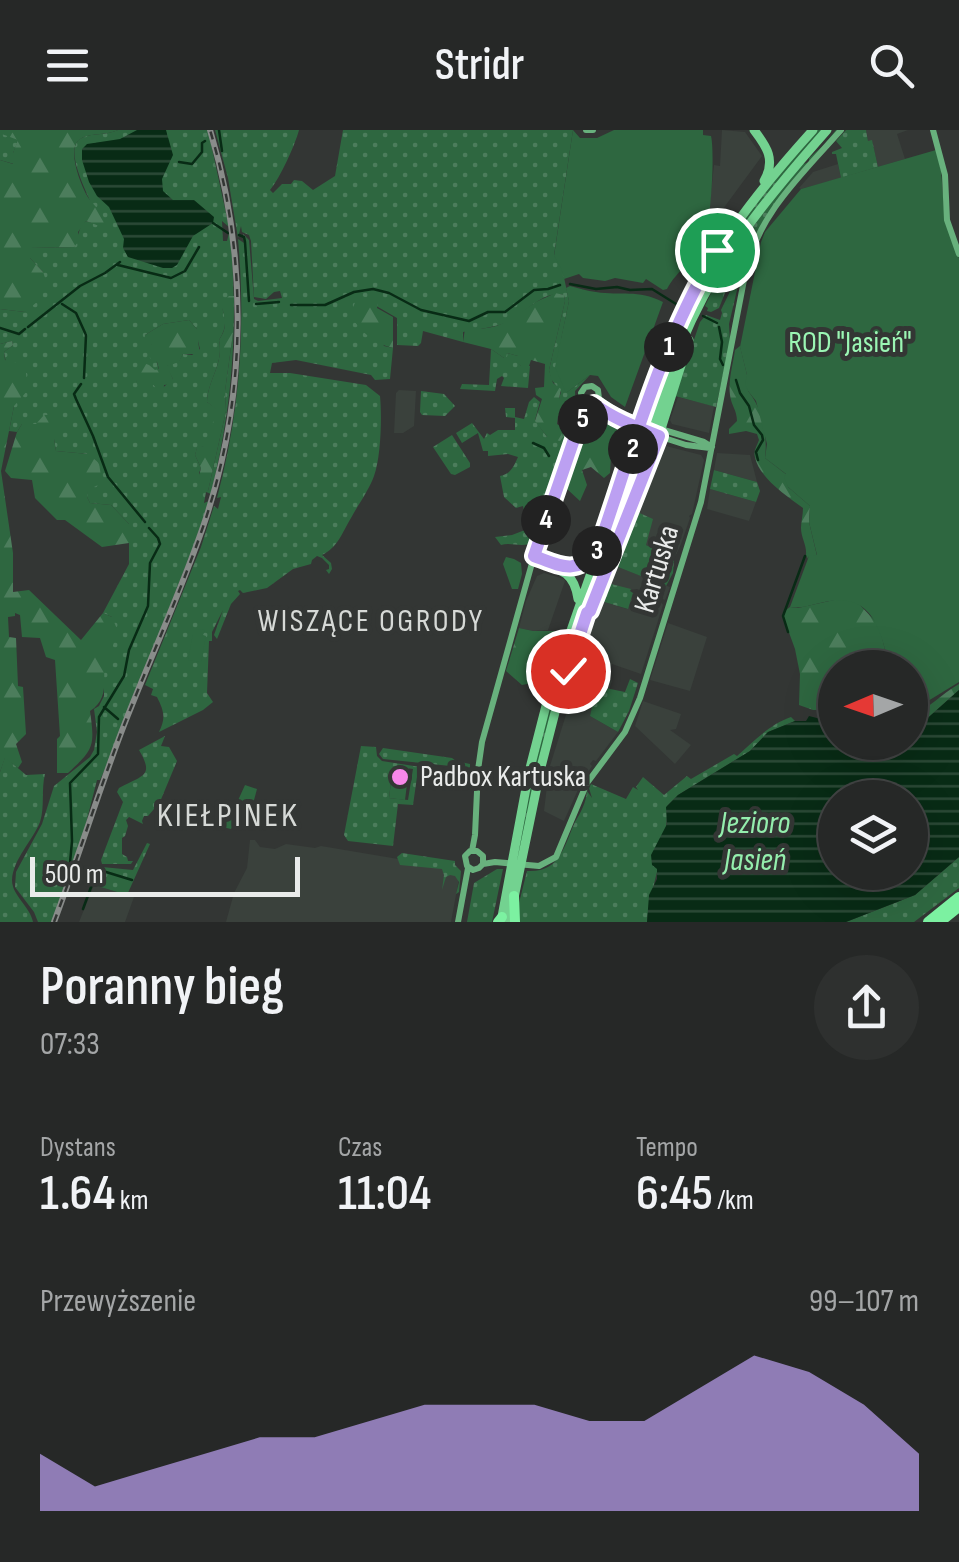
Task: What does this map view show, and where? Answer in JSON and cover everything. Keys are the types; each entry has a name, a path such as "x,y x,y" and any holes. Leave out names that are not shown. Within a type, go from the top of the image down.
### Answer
{"highway":[{"path":"505,921 514,896"},
{"path":"928,922 959,897"},
{"path":"940,922 959,907"}],"main road":[{"path":"756,130 773,148 797,148"},
{"path":"753,199 770,161 756,130"},
{"path":"514,896 552,722 597,552 656,431 673,336 722,242 753,199 813,130"},
{"path":"505,921 536,743 559,662 656,431 686,346 726,256 757,211 827,130"},
{"path":"533,558 572,567 583,565 597,552"},
{"path":"533,558 567,574 576,586 582,610"}],"street":[{"name":"Kartuska","path":"484,861 533,866 556,857 588,783 630,723 696,518 746,267 756,238 776,205 841,130"},
{"path":"933,130 945,175 947,220 959,254"},
{"path":"471,869 464,859 474,850 482,742 533,558 580,422 592,403 656,431 712,448"},
{"path":"471,869 480,868 484,861 474,850"},
{"path":"458,922 471,869"}],"shaded area":[{"path":"722,130 745,132 762,156 720,213 709,211 714,165 720,166"},
{"path":"866,130 908,130 897,134 905,159 878,167"},
{"path":"838,164 841,178 799,188 813,172"},
{"path":"416,391 414,426 394,433 396,393"},
{"path":"678,397 714,406 709,433 672,424"},
{"path":"666,446 701,455 704,460 692,514 674,559 646,545 635,511 658,454"},
{"path":"717,453 750,455 757,482 714,470"},
{"path":"710,489 756,502 749,521 707,509"},
{"path":"613,565 670,587 665,600 607,583"},
{"path":"544,573 565,581 548,630 519,628 537,576"},
{"path":"633,593 663,605 641,674 612,664 609,690 584,684 590,665 581,662 601,601 627,609"},
{"path":"668,623 707,637 690,691 650,680"},
{"path":"571,699 594,703 590,716 618,732 590,764 564,821 544,811 549,769"},
{"path":"643,701 681,714 676,729 670,730 691,745 675,764 635,726"},
{"path":"250,840 260,847 321,846 460,873 451,922 226,922 234,893 247,868"},
{"path":"94,885 134,897 125,922 79,922"}],"green space":[{"path":"0,130 19,139 13,153 14,164 0,160"},
{"path":"2,130 118,130 87,136 76,145 74,158 81,182 105,220 102,227 86,221 74,247 30,248 30,258 43,272 48,286 25,312 0,309 0,160 13,164 18,140 2,134"},
{"path":"208,130 229,227 222,221 223,241 227,241 230,229 234,331 229,394 225,426 211,494 206,492 204,503 209,501 194,545 110,758 97,780 83,835 52,922 38,922 15,887 16,872 42,824 54,786 94,750 94,709 104,696 104,663 112,617 103,613 129,564 129,524 111,505 90,503 88,454 56,451 54,439 36,424 22,424 17,432 9,431 14,406 4,352 13,345 12,341 0,344 0,309 25,312 43,272 30,258 30,248 74,247 86,221 102,226 77,168 75,146 84,137 113,132","holes":["222,308 233,333 226,411 208,491 195,455 197,448 210,439 217,409 207,402 225,324","189,320 197,329 200,349 192,355 183,354 179,361 166,366 173,379 152,397 157,388 154,385 136,382 139,377 159,370 145,335 163,324"]},
{"path":"215,130 299,130 270,190 273,193 294,180 313,190 335,176 343,130 573,130 554,255 562,268 569,301 561,340 567,392 590,375 575,391 576,419 533,538 529,544 501,545 495,537 525,530 528,515 523,506 516,508 504,497 500,476 509,471 518,457 488,456 478,433 462,443 456,433 472,423 484,439 487,433 515,430 515,418 506,417 505,408 515,408 515,417 524,419 534,397 540,402 535,420 547,437 561,435 560,426 571,432 575,414 570,414 559,399 561,392 549,370 564,295 548,296 505,323 463,332 463,342 423,331 418,346 397,345 397,318 359,296 384,346 393,348 390,379 375,380 371,375 296,360 272,363 270,373 366,385 380,396 374,476 339,539 322,555 331,563 329,574 329,565 317,556 311,564 293,569 267,588 238,591 240,594 231,604 217,639 214,635 223,610 209,641 207,693 213,702 159,732 163,711 157,697 151,695 153,689 145,685 214,506 218,509 221,497 217,498 239,370 238,239 244,243 243,234 249,240 254,299 258,301 282,298 280,291 266,299 254,297 251,241 241,226 238,238"},
{"path":"573,130 580,138 597,138 614,130 703,130 703,135 711,136 712,188 704,238 667,289 646,279 643,283 615,278 605,281 579,274 564,279 554,256"},
{"path":"817,130 824,130 719,262 652,416 647,414 681,322 732,231"},
{"path":"836,130 769,213 749,251 743,273 731,278 719,308 707,311 705,306 725,268 749,232 801,165 809,162"},
{"path":"846,130 866,130 878,167 841,178 836,154 832,152 842,148 836,141"},
{"name":"ROD \"Jasień\"","path":"936,150 945,221 959,258 959,682 928,701 928,650 885,650 875,621 853,603 843,600 790,607 809,556 817,555 809,522 810,506 788,487 786,474 765,458 767,444 756,401 745,384 747,375 740,347 761,242 801,189"},
{"path":"737,277 730,342 716,407 675,396 700,322 706,315 720,320"},
{"path":"566,288 663,302 625,407 611,397 598,376 590,375 566,393 555,367 569,301"},
{"path":"555,293 564,295 565,301 549,370 553,383 561,389 559,399 571,412 558,416 563,437 560,441 548,438 535,421 542,399 535,388 544,387 545,364 531,360 529,366 521,366 518,356 507,353 504,358 491,349 463,342 465,329 502,324"},
{"path":"358,295 378,301 377,308 393,317 393,348 368,336 350,315"},
{"path":"234,296 226,411 208,491 198,480 201,468 195,455 197,447 204,446 209,439 216,409 207,402 225,325 223,302"},
{"path":"189,320 197,329 211,333 198,341 200,354 183,354 179,362 167,366 172,384 164,385 163,398 159,400 149,391 156,389 154,385 140,388 136,382 141,362 159,369 157,362 148,357 152,345 144,342 145,335 163,324"},
{"path":"12,341 13,345 4,352 5,360 25,365 28,390 14,406 1,471 13,553 13,592 29,590 81,640 103,613 112,617 117,629 109,662 104,663 102,696 90,711 91,746 68,773 57,773 60,736 55,660 46,657 40,638 22,637 20,615 15,613 8,617 9,637 16,638 26,734 16,744 22,762 18,768 5,758 0,772 0,344"},
{"path":"740,346 748,391 763,423 765,458 787,475 788,487 810,506 809,522 817,556 808,559 806,555 801,528 803,508 774,486 758,465 757,434 729,434 737,421 730,384 735,350"},
{"path":"491,349 504,358 507,353 518,356 521,366 530,366 528,388 501,386 502,376 497,379 495,391 460,389 462,384 489,385"},
{"path":"421,391 444,394 455,406 445,416 422,415"},
{"path":"592,413 625,431 611,456 610,473 604,478 591,467 582,470 587,485 580,501 567,489 561,490"},
{"path":"44,415 57,415 60,427 54,439 56,451 88,454 99,463 102,483 88,490 87,497 90,503 111,505 129,524 129,543 102,547 65,520 57,520 35,498 32,480 11,478 5,471 22,424 36,424"},
{"path":"452,435 470,463 470,467 455,475 433,447"},
{"path":"638,439 643,441 568,661 507,922 525,804 551,695"},
{"path":"714,470 757,482 760,491 756,502 710,489"},
{"path":"635,511 653,519 646,545 674,559 673,573 666,586 613,565 625,551 619,549"},
{"path":"506,557 521,563 518,589 512,589 503,564"},
{"path":"607,583 631,589 628,609 601,601"},
{"path":"834,600 857,602 879,625 885,650 818,650 818,710 799,705 800,674 783,616 790,607"},
{"path":"519,628 558,631 543,681 522,685 506,671"},
{"path":"196,629 205,630 206,636 201,662 188,660"},
{"path":"630,679 638,683 618,732 590,716 593,703 571,699 576,682 625,692"},
{"path":"959,684 959,690 928,718 928,706"},
{"path":"791,717 795,721 768,732 750,751 678,795 667,806 665,836 647,922 519,922 527,871 554,863 583,807 587,791 592,798 591,784 626,799 633,787 638,790 643,777 664,795 687,776 691,779 734,754 737,756 769,729"},
{"path":"165,736 161,746 169,747 177,761 157,809 144,816 143,824 129,817 126,820 122,854 133,861 102,864 123,802 117,792 144,774 146,766 139,750"},
{"path":"361,746 376,747 382,761 452,772 418,770 413,805 398,804 393,846 348,841 344,835","holes":["393,766 413,769 408,800 389,798"]},
{"path":"383,748 452,758 470,764 470,768 383,759 379,754"},
{"path":"5,757 26,775 45,774 40,822 12,880 33,922 0,922 0,772"},
{"name":"Padbox Kartuska","path":"393,766 409,768 405,800 389,798"},
{"path":"245,785 257,789 253,804 248,810 241,808 231,829 213,825 222,802 235,807"},
{"path":"147,843 150,844 127,895 94,885 102,867 133,870"},
{"path":"402,853 455,861 461,871 459,892 456,894 459,882 450,875 442,890 442,869 400,865 397,857"},
{"path":"959,857 959,888 914,922 846,922 928,890 928,884"},
{"path":"503,869 492,922 467,922 474,883"}],"water":[{"path":"137,130 166,130 173,155 162,179 163,191 173,200 194,200 214,217 213,223 193,236 172,268 128,257 109,207 97,196 82,160 82,149 87,144 120,139"},
{"name":"Jezioro Jasień","path":"959,690 959,857 928,884 928,780 818,780 818,890 921,890 846,922 647,922 649,895 657,879 651,855 667,824 666,807 678,795 750,751 768,732 795,721 806,721 809,716 818,718 818,760 928,760 928,718"}],"waterway":[{"path":"219,130 222,151"},
{"path":"179,162 192,164 205,141"},
{"path":"213,223 228,233"},
{"path":"239,235 245,242 249,301"},
{"path":"118,265 171,278 185,271 199,247"},
{"path":"28,327 80,286 120,262"},
{"path":"570,284 596,289 652,289 676,304"},
{"path":"291,305 325,305 354,292 373,289 421,310 469,321 488,312 505,312 534,290 560,285"},
{"path":"256,304 279,302"},
{"path":"62,304 76,313 86,335 84,378"},
{"path":"703,316 717,323"},
{"path":"719,327 723,365"},
{"path":"0,328 19,334 25,329"},
{"path":"736,380 762,435 756,452 758,460"},
{"path":"81,384 74,394 108,477 145,522"},
{"path":"533,443 544,448 549,456"},
{"path":"72,866 70,783 98,754 99,717 124,676 129,650 148,606 150,563 160,544 149,528"},
{"path":"788,632 783,616 805,556"},
{"path":"104,707 118,719"},
{"path":"78,868 87,870"},
{"path":"94,872 101,872"},
{"path":"106,872 132,880"},
{"path":"83,909 94,879"}],"railway":[{"path":"54,922 118,741 197,543 220,470 229,422 238,324 231,226 210,130"}],"place":[{"name":"Padbox Kartuska","path":"400,777"}],"district":[{"name":"WISZĄCE OGRODY","path":"371,621"},
{"name":"KIEŁPINEK","path":"228,815"}],"route":[{"path":"568,671 587,613 659,436 650,432 622,422 594,404 580,422 534,556 566,567 583,565 597,552 637,438 645,414 656,381 673,336 717,250"}]}
